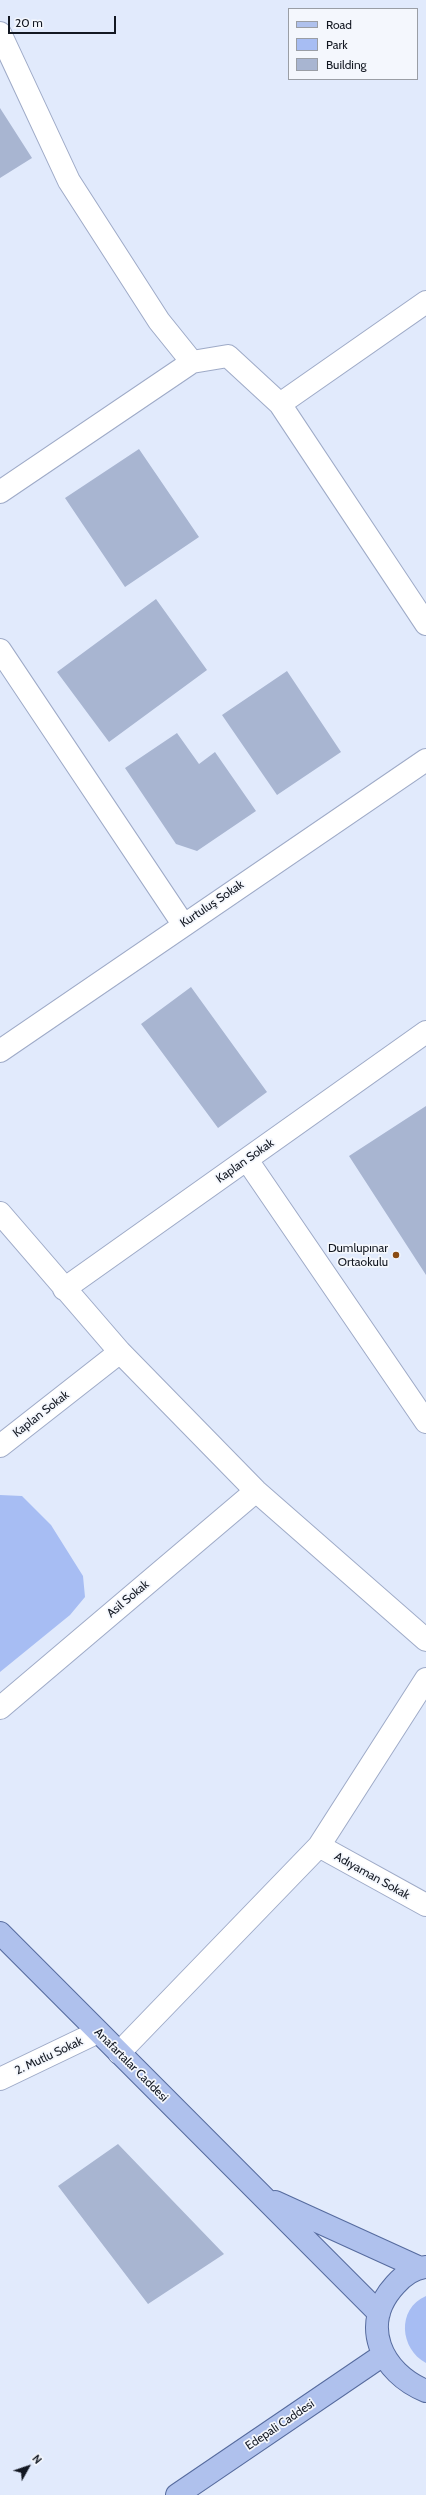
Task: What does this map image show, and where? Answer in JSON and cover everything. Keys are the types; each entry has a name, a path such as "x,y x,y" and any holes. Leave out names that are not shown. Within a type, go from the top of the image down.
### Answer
{"main road":[{"name":"Anafartalar Caddesi","path":"0,1933 379,2313"},
{"path":"263,2197 423,2267"},
{"path":"423,2267 402,2278 387,2294 379,2313 378,2334 383,2355 394,2372 409,2384 426,2390"},
{"name":"Edepali Caddesi","path":"177,2495 383,2355"}],"street":[{"path":"0,33 69,181 159,321 192,362"},
{"path":"280,404 426,302"},
{"path":"0,492 192,362 228,356 280,404 426,624"},
{"path":"0,650 183,924"},
{"name":"Kurtuluş Sokak","path":"0,1051 183,924 426,760"},
{"name":"Kaplan Sokak","path":"64,1289 426,1032"},
{"path":"247,1160 426,1422"},
{"path":"0,1213 64,1289 120,1352 256,1491 426,1640"},
{"name":"Kaplan Sokak","path":"0,1446 120,1352"},
{"name":"Asil Sokak","path":"0,1708 256,1491"},
{"path":"119,2053 319,1846 426,1680"},
{"name":"Adıyaman Sokak","path":"319,1846 426,1905"},
{"name":"2. Mutlu Sokak","path":"0,2079 98,2032"}],"green space":[{"path":"0,1495 22,1496 51,1525 83,1576 85,1597 70,1615 0,1672"},
{"path":"426,2296 426,2363 417,2357 411,2348 405,2329 406,2319 410,2310 416,2302"}],"building":[{"path":"0,108 32,158 0,178"},
{"path":"139,449 199,537 125,587 65,498"},
{"path":"156,599 207,670 109,742 57,672"},
{"path":"287,671 341,752 277,795 222,715"},
{"path":"177,733 199,764 215,752 256,811 197,851 176,844 125,768"},
{"path":"191,987 267,1092 218,1128 141,1024"},
{"path":"426,1106 426,1275 349,1156"},
{"path":"118,2144 224,2254 148,2304 58,2186"}],"place":[{"name":"Dumlupınar Ortaokulu","path":"396,1255"}]}
